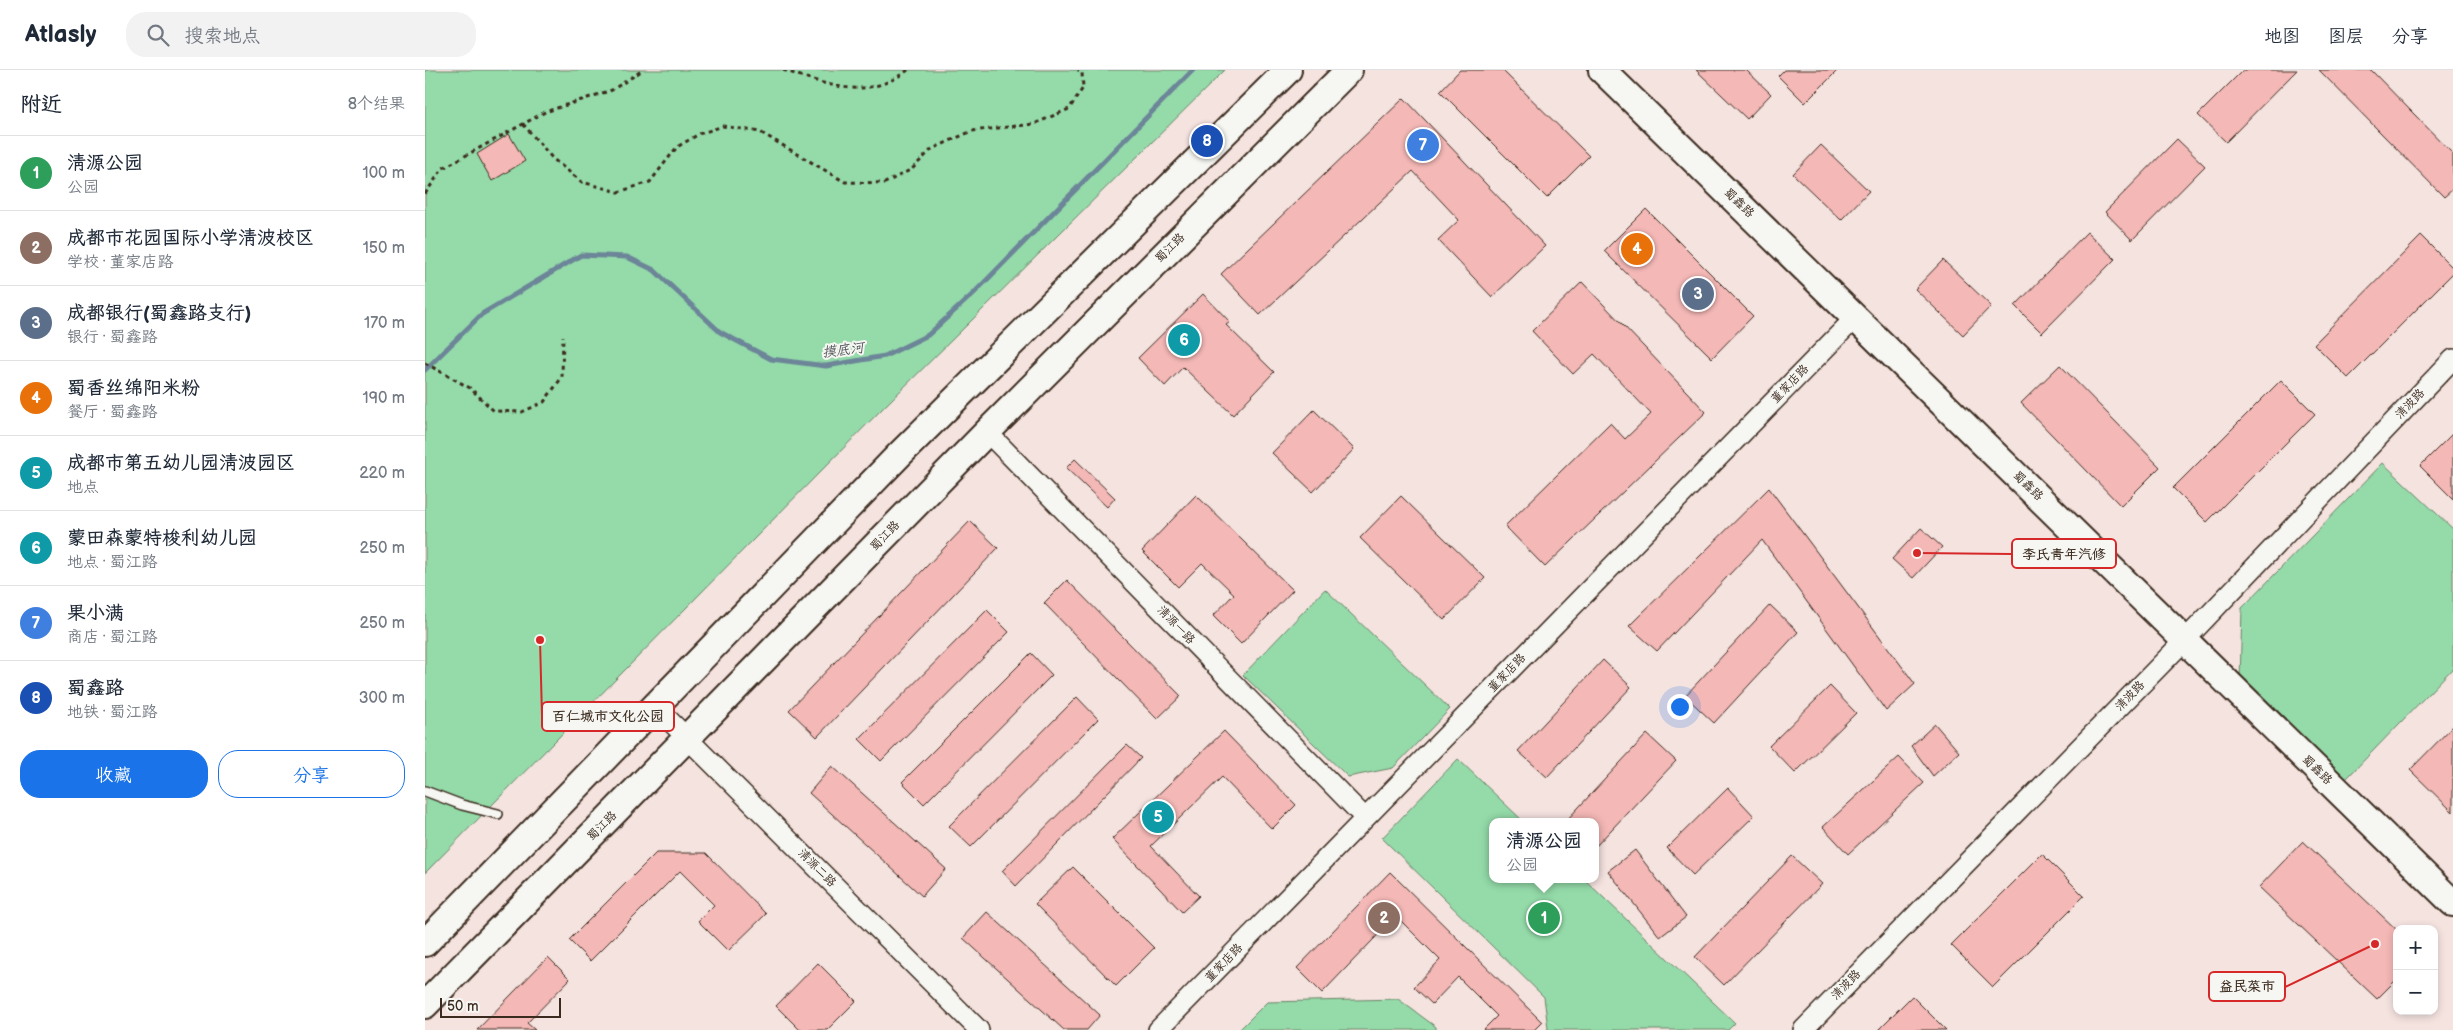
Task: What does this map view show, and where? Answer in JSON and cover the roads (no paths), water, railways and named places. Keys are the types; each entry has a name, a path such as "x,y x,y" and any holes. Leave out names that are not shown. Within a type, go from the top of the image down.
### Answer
{"street":[{"path":"425,943 899,456 1288,70"},
{"name":"蜀江路","path":"425,1005 688,739 987,432 1349,70"},
{"name":"蜀鑫路","path":"1602,70 2453,903"},
{"name":"董家店路","path":"1158,1030 1856,317"},
{"name":"清波路","path":"1803,1030 2185,640 2453,359"},
{"name":"清源一路","path":"987,432 1365,818"},
{"name":"清源二路","path":"655,706 979,1030"}],"lane":[{"path":"425,791 462,805 498,814"}],"waterway":[{"name":"摸底河","path":"425,370 482,314 581,255 627,257 654,270 720,332 771,359 826,366 885,356 928,335 974,293 1193,70"}],"place":[{"name":"蜀鑫路","path":"1207,141"},
{"name":"果小满","path":"1423,145"},
{"name":"蜀香丝绵阳米粉","path":"1637,249"},
{"name":"成都银行(蜀鑫路支行)","path":"1698,294"},
{"name":"蒙田森蒙特梭利幼儿园","path":"1184,340"},
{"name":"李氏青年汽修","path":"1917,553"},
{"name":"百仁城市文化公园","path":"540,640"},
{"name":"成都市第五幼儿园清波园区","path":"1158,817"},
{"name":"成都市花园国际小学清波校区","path":"1384,918"},
{"name":"清源公园","path":"1544,918"},
{"name":"益民菜市","path":"2375,944"}]}
